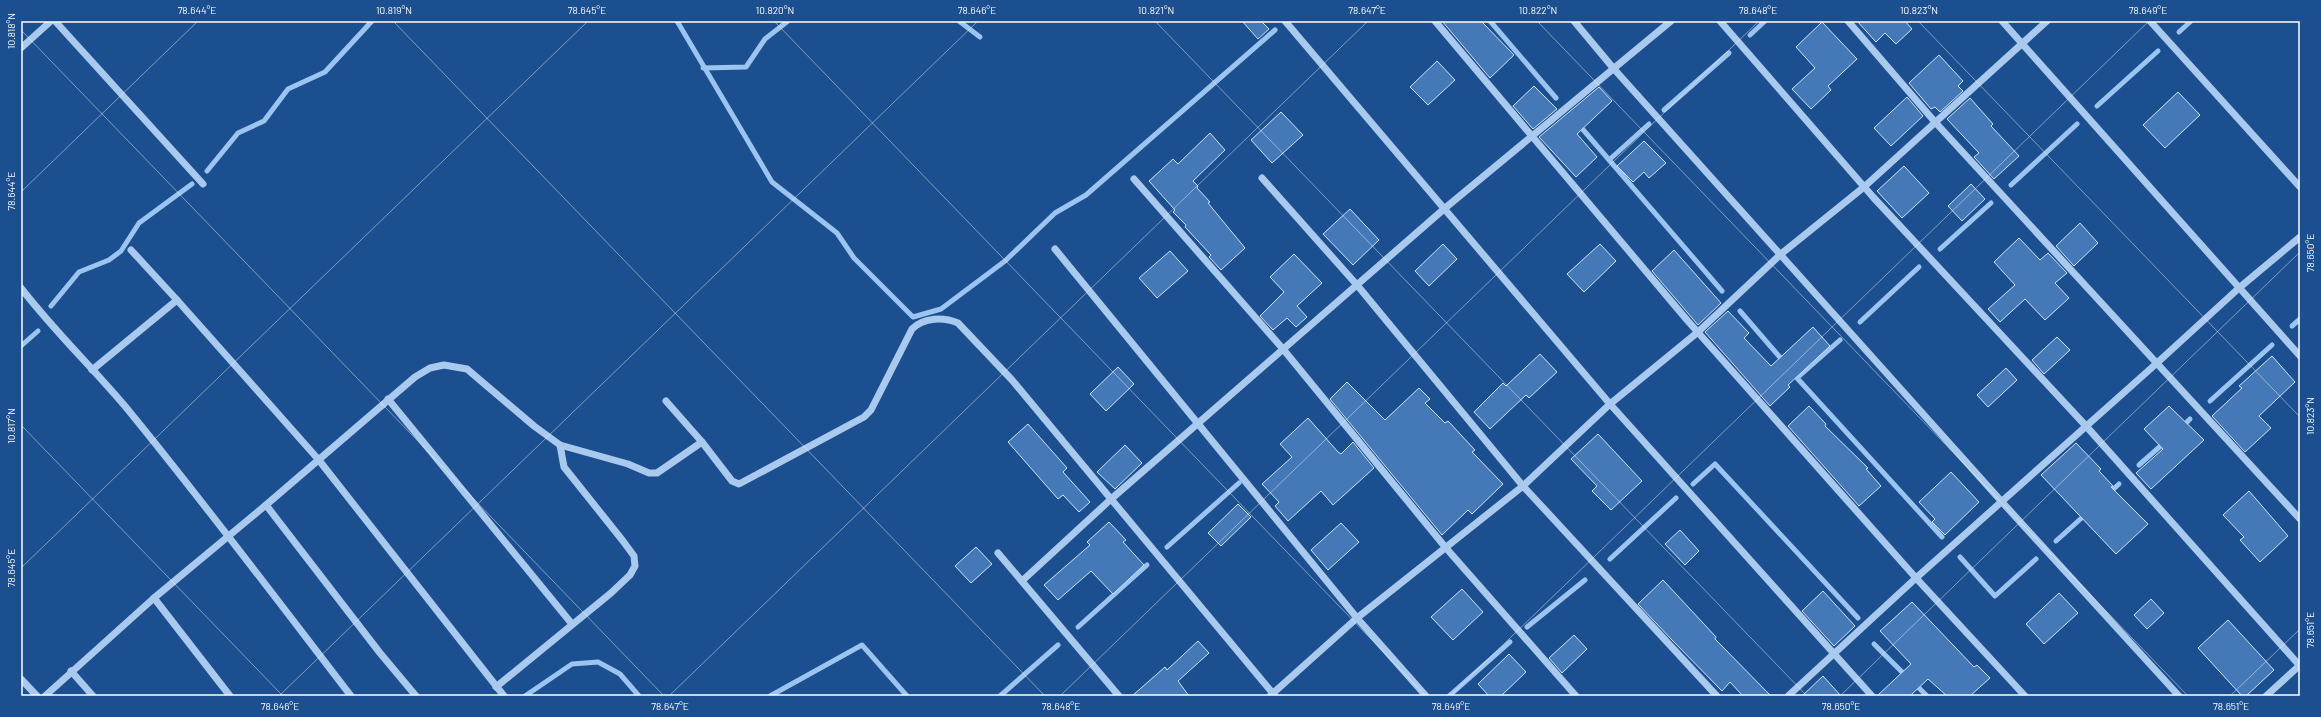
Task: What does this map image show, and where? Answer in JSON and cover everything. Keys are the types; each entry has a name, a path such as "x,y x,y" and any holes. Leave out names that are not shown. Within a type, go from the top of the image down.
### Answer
{"street":[{"path":"21,48 51,21"},
{"path":"55,21 202,184"},
{"path":"1285,21 1610,404 1872,696"},
{"path":"1435,21 1698,332 1916,578 2025,696"},
{"path":"1574,21 1614,70 1782,254 2002,502 2179,696"},
{"path":"1022,581 1110,500 1444,209 1531,136 1614,70 1671,21"},
{"path":"1720,21 1864,188 2086,426 2300,666 2266,696"},
{"path":"1848,21 1934,122 2300,519"},
{"path":"2002,21 2300,356"},
{"path":"666,400 702,442 732,481 739,484 864,417 871,410 912,329 918,323 947,318 958,323 1012,380 1273,695 1357,618 1523,486 1610,404 1698,332 1782,254 1864,188 1934,122 2047,21"},
{"path":"2150,21 2300,187"},
{"path":"1134,178 1283,349 1446,548 1576,696"},
{"path":"1262,178 1356,285 1523,486 1717,696"},
{"path":"1788,696 1835,655 1916,578 2157,364 2239,288 2300,237"},
{"path":"1055,249 1199,422 1357,618 1426,696"},
{"path":"131,250 318,460 504,696"},
{"path":"21,288 49,324 128,410 228,535 351,696"},
{"path":"92,370 177,300"},
{"path":"45,696 71,671 154,598 266,505 388,399 415,377 430,368 444,365 467,369 534,426 560,445 653,473 657,473 702,442"},
{"path":"388,399 572,624"},
{"path":"496,687 611,593 630,575 635,566 634,556 624,541 564,467 560,445"},
{"path":"266,505 380,653 416,696"},
{"path":"998,553 1119,696"},
{"path":"154,598 230,696"},
{"path":"71,671 93,696"},
{"path":"21,679 37,696"}],"building":[{"path":"1242,21 1261,21 1269,29 1258,39"},
{"path":"1442,21 1481,21 1514,55 1490,78"},
{"path":"1857,21 1905,21 1912,29 1896,44 1885,33 1876,42"},
{"path":"1822,22 1857,59 1828,86 1831,90 1811,109 1792,89 1815,68 1796,47"},
{"path":"1939,55 1963,81 1958,86 1963,91 1940,112 1935,107 1931,109 1909,83"},
{"path":"1437,61 1455,80 1428,105 1410,87"},
{"path":"1534,86 1557,109 1533,129 1513,106"},
{"path":"1599,87 1612,101 1577,134 1597,157 1576,177 1539,137"},
{"path":"2178,92 2200,115 2165,148 2143,125"},
{"path":"1907,97 1923,116 1891,146 1874,128"},
{"path":"1970,98 1993,124 1991,126 2019,156 1994,179 1974,157 1979,153 1947,119"},
{"path":"1281,112 1303,135 1272,163 1251,140"},
{"path":"1210,133 1225,150 1193,181 1198,186 1197,188 1210,202 1208,203 1245,248 1221,270 1209,257 1211,255 1173,212 1175,210 1149,181 1173,159 1178,164"},
{"path":"1644,141 1666,163 1649,178 1644,172 1633,182 1617,166"},
{"path":"1904,166 1929,193 1902,218 1877,191"},
{"path":"1971,184 1985,199 1962,221 1948,206"},
{"path":"1350,209 1379,240 1353,265 1323,234"},
{"path":"2080,223 2098,243 2074,266 2056,246"},
{"path":"2019,238 2040,260 2048,253 2067,273 2055,283 2069,298 2045,320 2025,299 2000,322 1988,309 2015,285 1994,262"},
{"path":"1443,244 1457,259 1429,286 1415,271"},
{"path":"1600,244 1616,261 1584,292 1567,274"},
{"path":"1674,250 1721,303 1698,325 1652,271"},
{"path":"1170,251 1188,271 1157,298 1139,278"},
{"path":"1294,254 1322,283 1297,306 1307,317 1296,327 1287,318 1273,330 1260,316 1284,292 1270,277"},
{"path":"1728,311 1749,333 1744,338 1771,366 1813,327 1830,346 1788,385 1790,387 1770,406 1705,332"},
{"path":"2057,337 2070,350 2044,374 2032,360"},
{"path":"1540,354 1557,372 1529,398 1526,395 1490,429 1474,412 1503,383 1506,386"},
{"path":"2272,356 2295,382 2259,416 2271,428 2245,452 2212,416 2242,388 2239,386"},
{"path":"1118,367 1134,384 1106,411 1090,394"},
{"path":"2006,368 2017,380 1988,407 1977,395"},
{"path":"1347,382 1385,420 1419,388 1430,399 1425,403 1445,423 1448,421 1475,450 1472,452 1503,484 1472,514 1468,510 1442,535 1330,399"},
{"path":"1809,406 1826,424 1825,426 1868,468 1866,469 1881,486 1859,506 1788,426"},
{"path":"2169,406 2204,440 2151,489 2136,473 2163,449 2144,429"},
{"path":"1308,418 1338,452 1341,454 1353,442 1374,468 1333,505 1321,491 1288,521 1275,506 1279,502 1262,484 1292,457 1280,444"},
{"path":"1028,424 1067,468 1063,472 1090,502 1079,512 1063,495 1058,499 1008,442"},
{"path":"1598,434 1642,481 1611,510 1592,491 1597,486 1571,459"},
{"path":"2076,443 2101,469 2099,471 2113,486 2111,487 2148,524 2116,554 2041,475"},
{"path":"1125,445 1142,463 1115,489 1097,472"},
{"path":"1951,472 1979,502 1945,535 1932,522 1935,519 1919,502"},
{"path":"2249,491 2288,536 2260,562 2240,540 2244,537 2223,515"},
{"path":"1238,504 1251,517 1221,546 1208,533"},
{"path":"1109,522 1126,540 1123,542 1144,565 1113,594 1091,571 1058,600 1044,585 1090,545 1087,542"},
{"path":"1341,523 1359,542 1328,570 1311,550"},
{"path":"1680,530 1699,551 1685,565 1665,544"},
{"path":"976,547 992,564 971,583 955,566"},
{"path":"1663,580 1716,637 1715,639 1771,696 1743,696 1730,682 1722,691 1638,604"},
{"path":"1462,589 1483,612 1453,640 1431,617"},
{"path":"1823,591 1855,626 1834,646 1802,611"},
{"path":"2059,593 2078,613 2044,644 2026,624"},
{"path":"2151,599 2164,613 2147,629 2134,615"},
{"path":"1912,602 1974,667 1977,665 1990,678 1970,696 1947,696 1928,679 1910,696 1877,696 1911,664 1880,631"},
{"path":"2228,620 2274,670 2246,696 2242,696 2198,648"},
{"path":"1574,635 1587,649 1562,673 1549,658"},
{"path":"1198,641 1209,653 1178,681 1189,696 1132,696 1165,667 1167,670"},
{"path":"1509,654 1526,672 1501,696 1489,696 1478,684"},
{"path":"1823,676 1841,696 1802,696"}],"waterway":[{"path":"207,171 238,133 264,121 288,89 325,72 372,21"},
{"path":"677,21 772,182 837,233 854,258 913,317 941,309 1005,261 1055,213 1086,195 1275,30"},
{"path":"703,68 746,67 765,39 788,21"},
{"path":"959,21 980,37"},
{"path":"1490,21 1556,98"},
{"path":"1750,35 1765,21"},
{"path":"2179,32 2191,21"},
{"path":"2097,106 2158,51"},
{"path":"1664,110 1729,53"},
{"path":"1609,160 1649,124"},
{"path":"2011,185 2077,124"},
{"path":"1579,125 1722,291"},
{"path":"51,306 79,272 109,260 121,251 139,223 192,184"},
{"path":"1940,249 1991,203"},
{"path":"1860,322 1919,267"},
{"path":"1740,311 1784,362"},
{"path":"2292,326 2300,319"},
{"path":"21,346 38,331"},
{"path":"1840,340 1797,378 1942,537"},
{"path":"2210,401 2272,345"},
{"path":"2182,427 2190,419"},
{"path":"2139,465 2164,443"},
{"path":"1693,484 1715,464 1858,618"},
{"path":"1167,547 1239,483"},
{"path":"2108,494 2119,484"},
{"path":"1610,559 1676,498"},
{"path":"2056,541 2086,514"},
{"path":"1960,557 1995,596 2036,559"},
{"path":"1078,627 1147,565"},
{"path":"1527,627 1585,580"},
{"path":"1449,696 1510,642"},
{"path":"1874,644 1906,676"},
{"path":"770,696 862,645 907,696"},
{"path":"1000,696 1058,645"},
{"path":"525,696 572,664 598,662 620,674 639,696"},
{"path":"1915,684 1927,696"}]}
